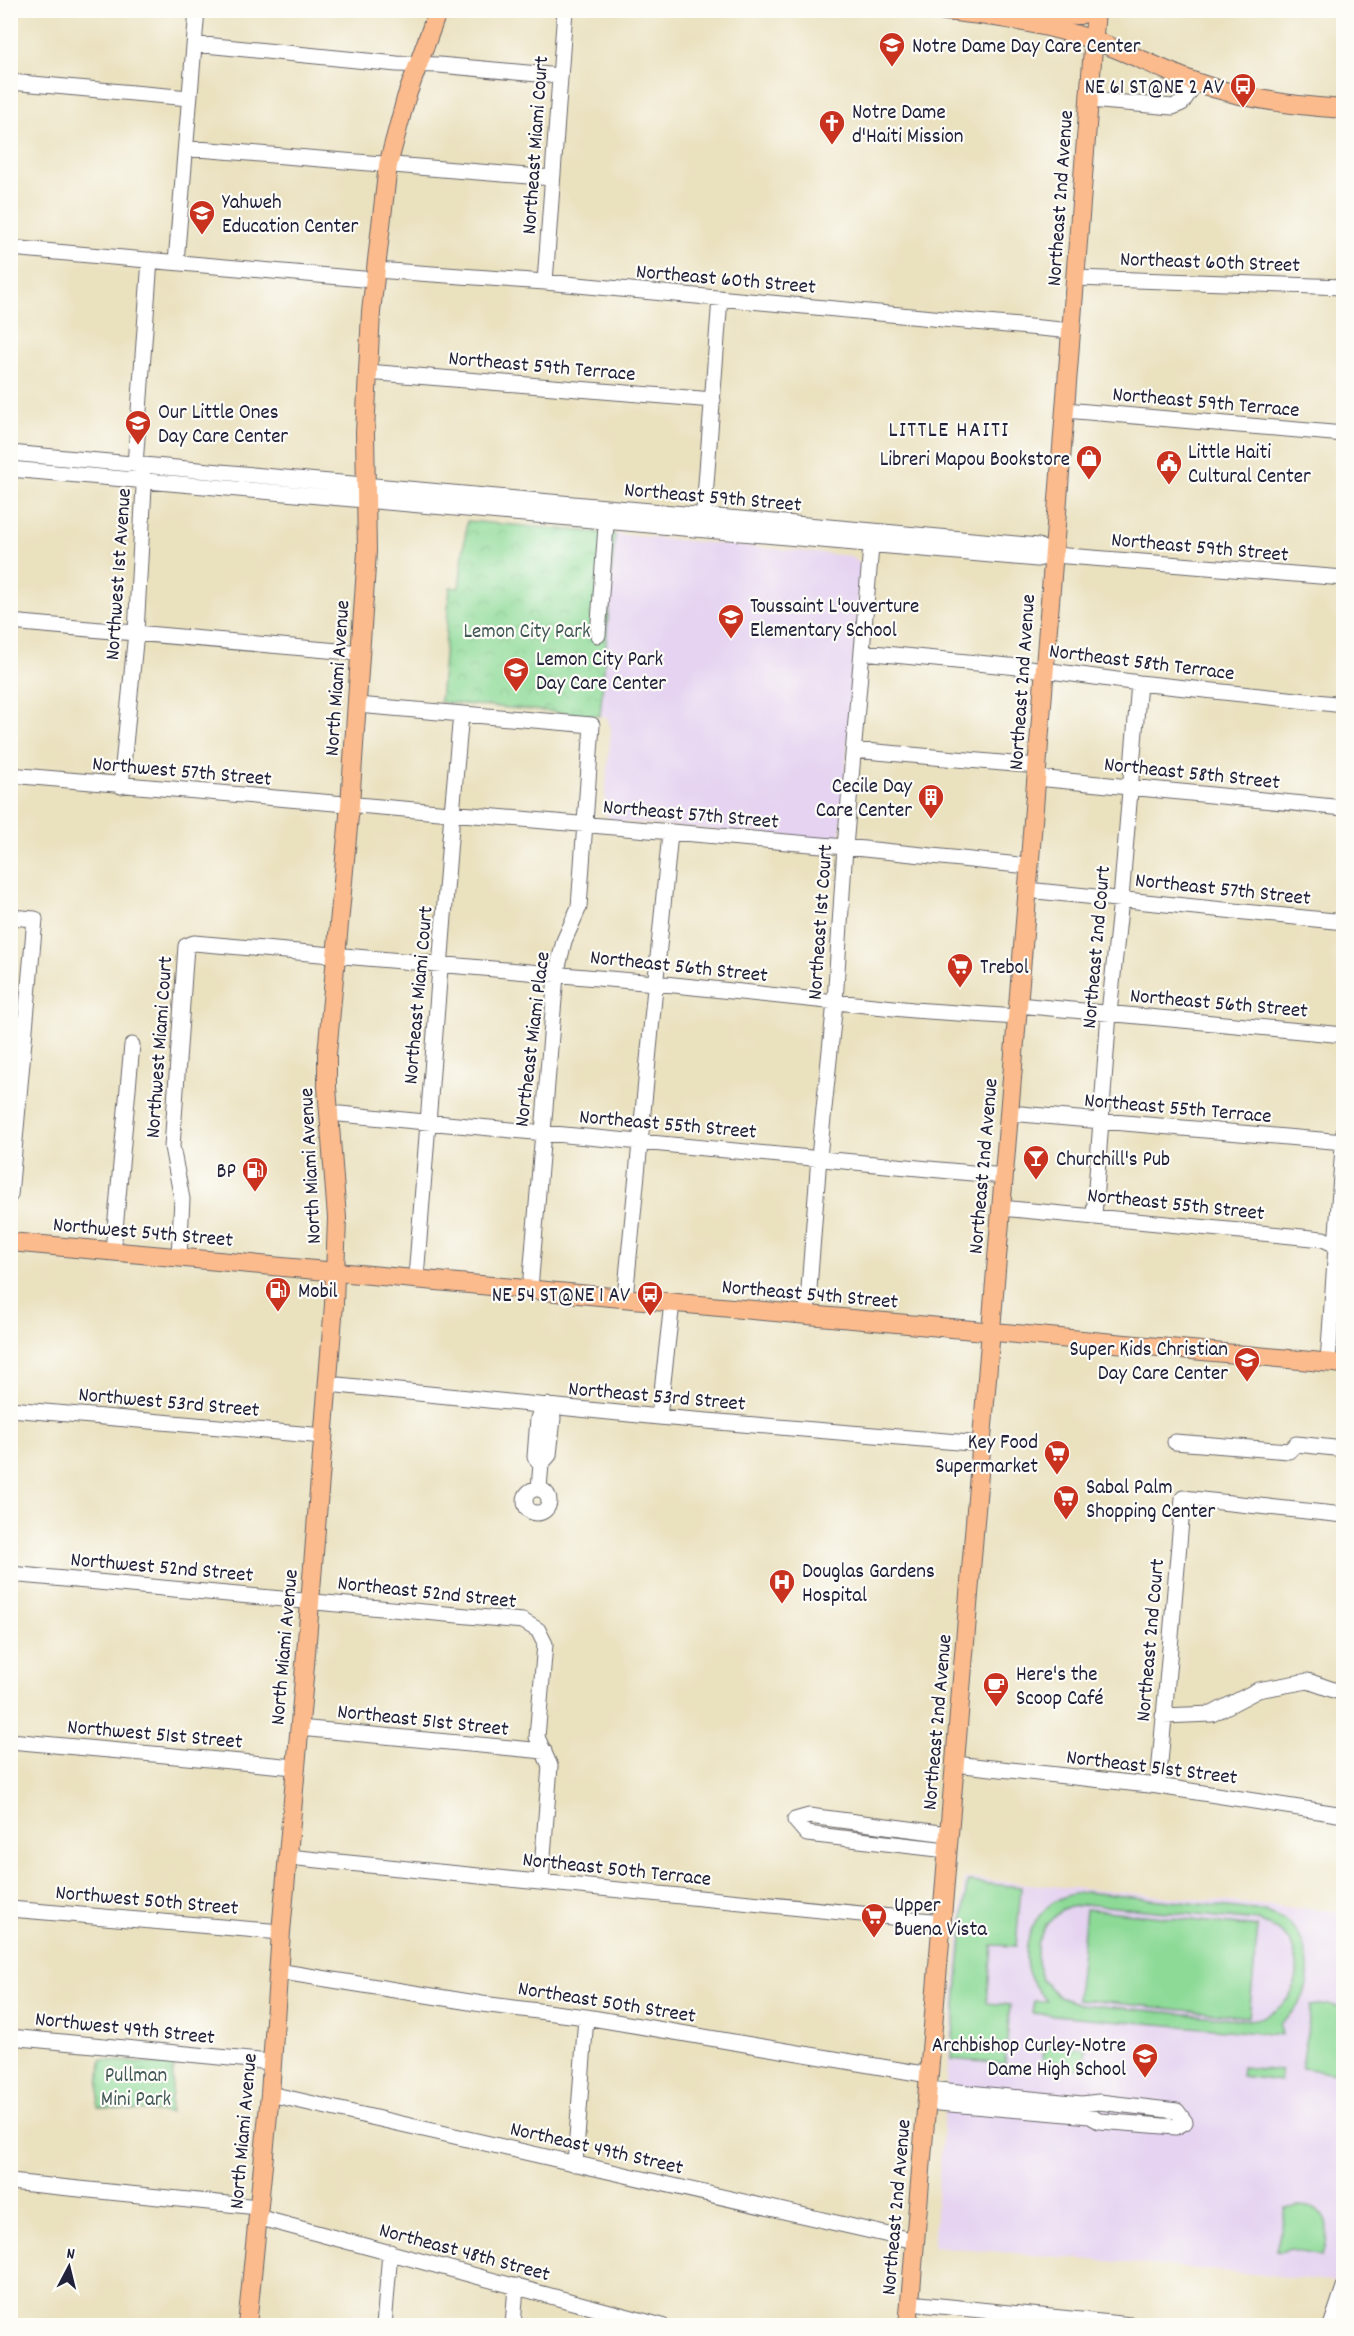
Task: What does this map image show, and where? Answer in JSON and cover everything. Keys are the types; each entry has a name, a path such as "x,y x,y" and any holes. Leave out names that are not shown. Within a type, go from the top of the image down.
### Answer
{"main road":[{"name":"North Miami Avenue","path":"246,2325 270,2094 270,2062 277,1971 324,1436 336,1271 337,1218 327,1087 327,1054 350,805 361,653 367,552 367,372 375,275 388,165 406,98 438,10"},
{"path":"936,10 1049,27 1093,40 1196,82 1264,101 1344,109"},
{"path":"987,16 1079,15 1095,10"},
{"name":"Northeast 2nd Avenue","path":"908,2325 1028,890 1095,10"},
{"name":"Northwest 54th Street","path":"10,1242 272,1265"},
{"name":"Northeast 54th Street","path":"272,1265 1336,1363"}],"street":[{"path":"176,262 198,10"},
{"name":"Northeast Miami Court","path":"545,282 565,10"},
{"path":"195,44 560,76"},
{"path":"10,82 189,98"},
{"path":"1089,100 1173,107 1182,103 1196,82"},
{"path":"186,148 552,178"},
{"name":"Northeast 60th Street","path":"10,248 375,275 545,282 1072,331"},
{"name":"Northwest 1st Avenue","path":"121,786 136,632 145,480 135,465 150,260"},
{"name":"Northeast 60th Street","path":"1076,278 1344,287"},
{"path":"703,523 720,298"},
{"name":"Northeast 59th Terrace","path":"367,372 713,400"},
{"name":"Northeast 59th Terrace","path":"1065,410 1344,434"},
{"path":"10,453 135,465 366,493"},
{"path":"10,469 145,480 366,493"},
{"name":"Northeast 59th Street","path":"366,493 872,538 1037,559 1054,555 1344,578"},
{"path":"598,635 607,514"},
{"name":"Northeast 1st Court","path":"807,1316 872,538"},
{"path":"10,622 361,653"},
{"name":"Northeast 58th Terrace","path":"863,652 1044,670 1139,683 1344,705"},
{"name":"Northeast 2nd Court","path":"1094,1215 1109,1013 1139,683"},
{"path":"357,705 461,714"},
{"name":"Northeast Miami Court","path":"416,1278 461,714"},
{"name":"Northeast Miami Place","path":"461,714 592,725 579,907 564,941 556,975 541,1133 530,1289"},
{"name":"Northeast 58th Street","path":"854,750 1037,772 1129,787 1344,808"},
{"name":"Northwest 57th Street","path":"10,775 350,805"},
{"name":"Northeast 57th Street","path":"350,805 845,847 1029,866"},
{"path":"625,1298 670,833"},
{"name":"Northeast 57th Street","path":"1028,890 1344,922"},
{"path":"10,917 34,919 10,1196"},
{"name":"Northeast 56th Street","path":"186,946 194,943 655,983 835,1002 1109,1013 1344,1035"},
{"name":"Northwest Miami Court","path":"179,1257 182,1198 172,1147 186,946"},
{"path":"113,1251 132,1045"},
{"name":"Northeast 55th Street","path":"329,1113 1004,1176"},
{"name":"Northeast 55th Terrace","path":"1009,1113 1343,1139"},
{"path":"1336,1363 1343,1139"},
{"name":"Northeast 55th Street","path":"1001,1208 1094,1215 1323,1239 1339,1248"},
{"path":"659,1417 672,1303"},
{"name":"Northeast 53rd Street","path":"328,1384 659,1417 982,1444"},
{"path":"539,1488 541,1464 535,1457 538,1418 547,1405"},
{"name":"Northwest 53rd Street","path":"10,1409 324,1436"},
{"path":"1175,1442 1289,1451 1296,1444 1344,1449"},
{"name":"Northeast 2nd Court","path":"1158,1786 1184,1498 1344,1515"},
{"name":"Northwest 52nd Street","path":"10,1574 309,1601"},
{"name":"Northeast 52nd Street","path":"309,1601 523,1621 538,1630 545,1644 537,1737 544,1751"},
{"path":"1163,1716 1212,1714 1258,1690 1308,1681 1342,1693 1344,1696"},
{"name":"Northeast 51st Street","path":"299,1728 544,1751"},
{"name":"Northwest 51st Street","path":"10,1742 296,1767"},
{"path":"541,1881 550,1766 544,1751"},
{"name":"Northeast 51st Street","path":"955,1764 1158,1786 1344,1815"},
{"path":"809,1816 948,1842 807,1834 795,1821 809,1816"},
{"path":"832,1837 834,1820"},
{"name":"Northeast 50th Terrace","path":"288,1857 942,1922"},
{"name":"Northwest 50th Street","path":"10,1909 281,1932"},
{"name":"Northeast 50th Street","path":"277,1971 482,2004 586,2017 928,2089 1090,2116 1098,2121 1176,2127 1185,2121 1177,2111 1100,2102 1082,2104 928,2089"},
{"path":"575,2164 586,2017"},
{"name":"Northwest 49th Street","path":"10,2037 270,2062"},
{"name":"Northeast 49th Street","path":"270,2094 915,2241"},
{"name":"Northeast 48th Street","path":"10,2182 257,2212 390,2252 645,2323 662,2325"},
{"path":"384,2325 390,2252"},
{"path":"513,2325 516,2286"},
{"path":"1331,2325 1344,2287"},
{"path":"910,2303 1141,2325"}],"shaded area":[{"name":"Toussaint L'ouverture Elementary School","path":"615,534 851,556 861,564 841,830 838,836 831,840 614,821 606,815 604,809 611,728 607,718 600,716"},
{"name":"Archbishop Curley-Notre Dame High School","path":"964,1878 1343,1912 1343,2282 933,2246"}],"green space":[{"name":"Lemon City Park","path":"467,521 615,534 600,716 440,702 450,587 459,588"},
{"path":"967,1882 1021,1887 1016,1946 992,1945 987,2003 1010,2005 1005,2064 951,2059"},
{"path":"1085,1892 1265,1911 1290,1924 1297,1932 1306,1952 1308,1973 1300,2003 1280,2023 1282,2035 1032,2013 1034,2001 1047,2001 1036,1988 1026,1961 1026,1948 1035,1922 1054,1902 1066,1896","holes":["1085,1904 1258,1921 1279,1931 1289,1941 1295,1954 1296,1980 1292,1992 1275,2011 1249,2020 1080,2004 1059,1997 1042,1980 1037,1962 1037,1944 1045,1926 1062,1909"]},
{"path":"1086,1909 1258,1927 1249,2017 1077,1999"},
{"path":"1328,2004 1343,2008 1343,2074 1302,2068 1311,2006"},
{"path":"1045,2044 1086,2049 1083,2070 1042,2065"},
{"name":"Pullman Mini Park","path":"101,2060 174,2065 170,2113 98,2107"},
{"path":"1242,2067 1281,2071 1280,2081 1241,2076"},
{"path":"1298,2206 1317,2210 1326,2221 1327,2229 1322,2255 1291,2249 1280,2252 1276,2250 1286,2209"}],"place":[{"name":"Notre Dame Day Care Center","path":"892,68"},
{"name":"NE 61 ST@NE 2 AV","path":"1243,109"},
{"name":"Notre Dame d'Haiti Mission","path":"832,146"},
{"name":"Yahweh Education Center","path":"202,236"},
{"name":"Our Little Ones Day Care Center","path":"138,446"},
{"name":"Libreri Mapou Bookstore","path":"1089,481"},
{"name":"Little Haiti Cultural Center","path":"1169,486"},
{"name":"Toussaint L'ouverture Elementary School","path":"731,640"},
{"name":"Lemon City Park Day Care Center","path":"516,693"},
{"name":"Cecile Day Care Center","path":"931,820"},
{"name":"Trebol","path":"960,989"},
{"name":"Churchill's Pub","path":"1036,1181"},
{"name":"BP","path":"255,1193"},
{"name":"Mobil","path":"278,1313"},
{"name":"NE 54 ST@NE 1 AV","path":"650,1317"},
{"name":"Super Kids Christian Day Care Center","path":"1247,1383"},
{"name":"Key Food Supermarket","path":"1057,1476"},
{"name":"Sabal Palm Shopping Center","path":"1066,1521"},
{"name":"Douglas Gardens Hospital","path":"782,1605"},
{"name":"Here's the Scoop Café","path":"996,1708"},
{"name":"Upper Buena Vista","path":"874,1939"},
{"name":"Archbishop Curley-Notre Dame High School","path":"1145,2079"}],"district":[{"name":"LITTLE HAITI","path":"949,428"}]}
